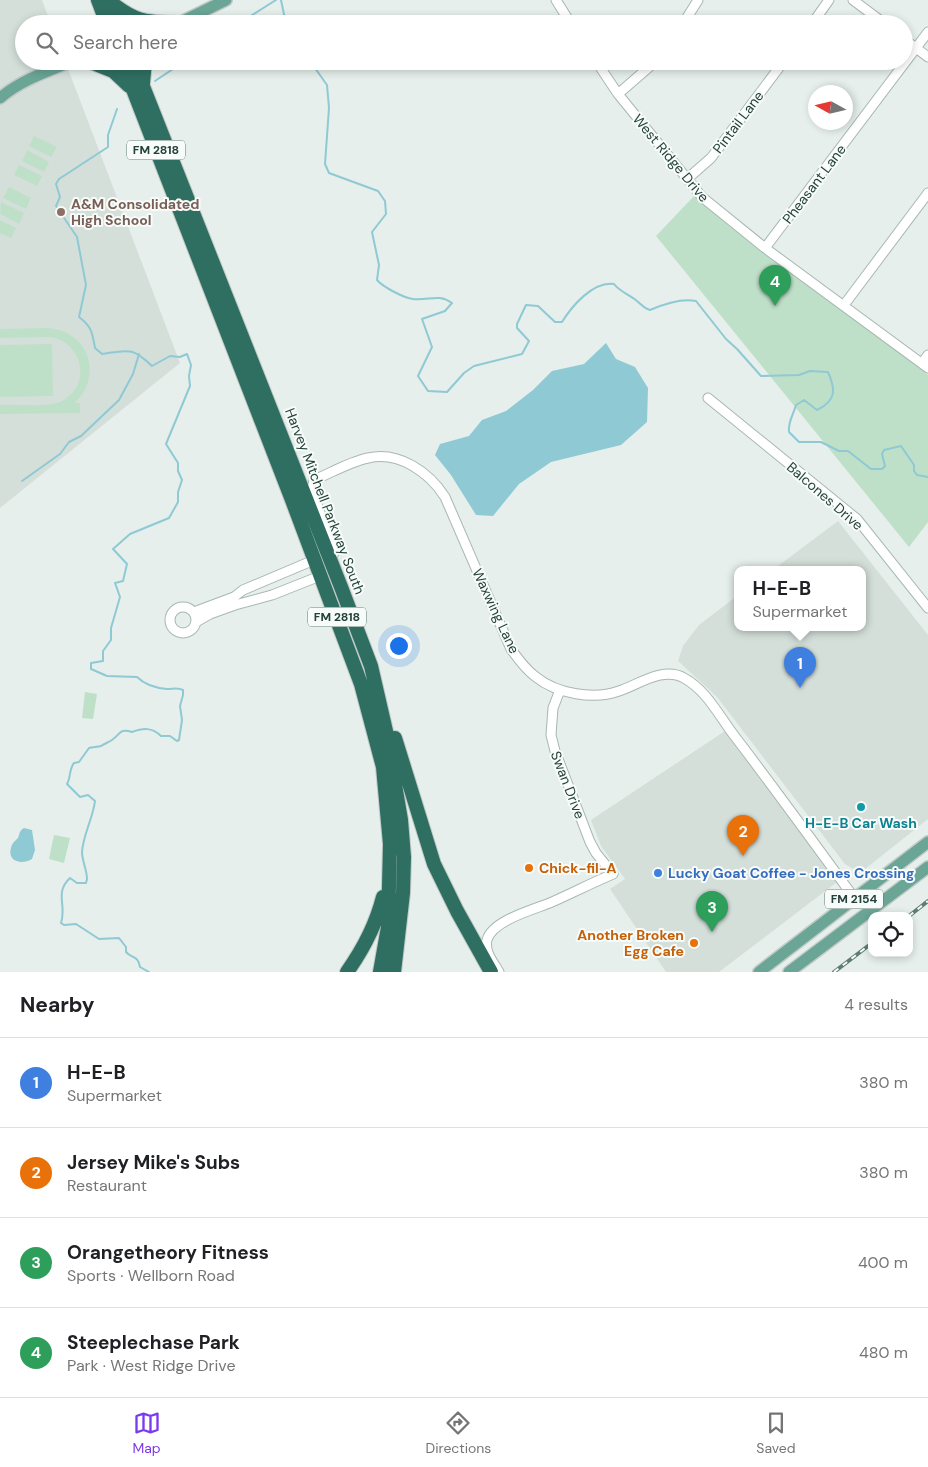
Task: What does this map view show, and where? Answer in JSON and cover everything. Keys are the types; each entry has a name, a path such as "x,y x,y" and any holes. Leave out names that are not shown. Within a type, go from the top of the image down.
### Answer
{"highway":[{"path":"104,10 129,15"},
{"path":"110,70 138,89 143,70"},
{"name":"Harvey Mitchell Parkway South","path":"127,70 138,89 296,471 371,666 386,731 402,839 403,893 394,972"},
{"name":"Harvey Mitchell Parkway South","path":"135,70 138,89 361,684 383,767 390,844 388,927 380,972"},
{"path":"371,666 434,864 457,911 491,972"},
{"path":"347,972 368,940 379,913 390,844"}],"main road":[{"path":"196,15 226,0"},
{"path":"0,98 9,90 52,70"},
{"name":"FM 2154","path":"758,972 928,842"},
{"name":"FM 2154","path":"788,972 928,867"}],"street":[{"path":"556,0 565,15"},
{"path":"689,15 698,0"},
{"path":"818,15 829,0"},
{"path":"853,0 872,15"},
{"name":"Pheasant Lane","path":"913,52 928,32"},
{"path":"913,46 928,57"},
{"name":"West Ridge Drive","path":"602,70 618,94 702,197 765,248 925,366"},
{"path":"618,94 646,70"},
{"name":"Pintail Lane","path":"687,179 711,158 777,70"},
{"name":"Pheasant Lane","path":"765,248 899,70"},
{"path":"844,305 928,193"},
{"path":"925,366 928,355"},
{"name":"Balcones Drive","path":"708,398 857,519 928,608"},
{"name":"Waxwing Lane","path":"314,480 358,461 381,457 398,459 430,477 445,497 511,649 522,664 536,677 560,690 579,694 609,694 647,678 672,675 682,676 699,688 758,765 855,899"},
{"path":"296,471 308,479 314,480 312,490 332,548 341,587"},
{"path":"194,612 234,597 243,590 314,560"},
{"path":"196,622 194,612 186,607 178,608 171,617 171,625 176,631 184,633 191,630 196,622 210,614 272,595 320,576"},
{"name":"Swan Drive","path":"499,972 486,948 489,934 510,919 612,874 593,848 555,751 551,735 551,719 560,690"}],"shaded area":[{"name":"A&M Consolidated High School","path":"0,0 42,0 48,15 15,15 15,70 68,70 180,363 0,508"},
{"path":"838,521 928,635 928,819 860,873 845,864 717,697 678,661 683,646 699,625 734,598 734,631 866,631 866,566 778,566"},
{"path":"725,731 837,882 719,972 666,972 610,889 625,879 601,846 591,820"}],"green space":[{"path":"34,136 57,147 51,157 29,146"},
{"path":"27,150 49,162 44,172 22,161"},
{"path":"19,165 42,176 37,186 14,175"},
{"path":"9,187 31,198 26,209 3,198"},
{"path":"694,196 928,375 928,522 909,547 656,236"},
{"path":"1,202 24,213 19,224 0,214"},
{"path":"0,220 16,228 11,238 0,233"},
{"path":"47,328 73,336 82,345 87,355 90,367 89,379 84,392 75,403 80,403 80,413 0,414 0,405 41,405 62,401 71,394 77,385 80,365 70,347 62,341 51,337 0,338 0,329"},
{"path":"52,344 53,396 0,397 0,345"},
{"path":"85,692 97,694 93,719 82,718"},
{"path":"54,835 70,838 64,863 49,859"}],"water":[{"path":"606,343 616,359 635,367 648,388 647,422 621,445 551,462 519,484 493,516 476,515 451,475 435,455 440,444 469,436 482,420 506,411 533,390 552,371 584,364"},
{"path":"24,828 32,830 35,850 32,859 20,862 13,859 10,853 12,845 18,838 20,831"}],"waterway":[{"path":"252,15 276,0"},
{"path":"281,0 284,15"},
{"path":"155,81 172,70"},
{"path":"316,70 327,85 329,108 325,164 329,173 378,191 385,201 386,214 372,232 379,265 377,280 389,289 409,298 442,298 452,303 445,311 422,319 432,347 418,376 428,391 447,392 464,373 474,366 522,354 529,341 517,328 517,324 526,305 538,306 555,322 562,322 577,302 591,290 598,286 614,284 650,310 679,301 696,301 726,339 761,376 799,375 810,371 828,372 833,390 828,403 817,410 804,400 796,405 790,422 789,432 799,442 821,442 839,451 848,451 871,469 882,469 885,466 882,454 884,450 901,446 914,465 914,471 917,475 928,477"},
{"path":"117,109 108,135 108,147 59,179 56,184 60,197 56,206 77,237 86,285 79,317 89,327 95,348 102,354 130,351 140,356 152,366 170,356 180,357 187,354 191,365 190,386 166,444 178,463 178,471 182,480 178,492 178,502 169,518 130,534 113,549 127,564 123,581 115,583 120,597 111,628 111,640 103,651 103,661 91,663 91,669 107,676 137,677 147,684 159,688 183,690 180,706 182,720 179,740 177,741 170,736 161,736 151,730 122,731 112,740 101,746 89,748 79,762 72,765 67,784 80,797 88,795 95,801 82,852 87,876 86,883 77,883 70,878 65,884 62,894 63,910 61,923 64,925 76,924 99,939 119,938 126,947 126,952 136,959 140,967 149,972"},
{"path":"22,481 60,454 69,442 81,436 119,400 133,374 139,354"}],"railway":[{"path":"913,913 928,901"},
{"path":"834,972 868,946"}],"place":[{"name":"A&M Consolidated High School","path":"61,212"},
{"name":"Steeplechase Park","path":"775,306"},
{"name":"H-E-B","path":"800,688"},
{"name":"H-E-B Car Wash","path":"861,807"},
{"name":"Jersey Mike's Subs","path":"743,856"},
{"name":"Chick-fil-A","path":"529,868"},
{"name":"Lucky Goat Coffee - Jones Crossing","path":"658,873"},
{"name":"Orangetheory Fitness","path":"712,932"},
{"name":"Another Broken Egg Cafe","path":"694,943"}]}
